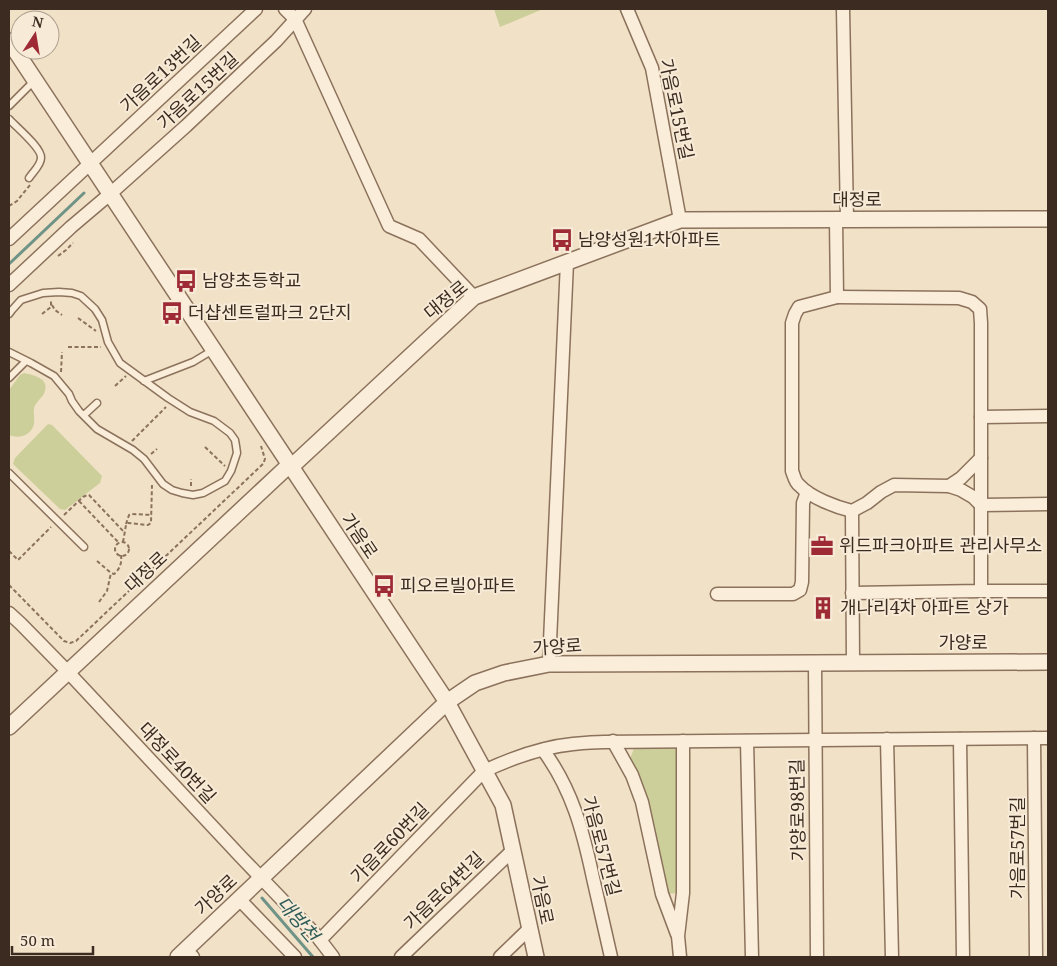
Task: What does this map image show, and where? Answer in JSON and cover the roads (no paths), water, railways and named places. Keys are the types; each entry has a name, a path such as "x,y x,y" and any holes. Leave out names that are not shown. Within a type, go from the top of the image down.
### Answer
{"street":[{"name":"가음로13번길","path":"9,239 91,166 256,9"},
{"path":"285,9 295,20 389,226 419,239 474,297"},
{"name":"가음로15번길","path":"9,285 108,191 186,126 276,41 305,9"},
{"name":"가음로15번길","path":"627,9 652,68 680,220"},
{"path":"837,297 842,219 843,9"},
{"name":"가음로","path":"9,41 447,702 502,806 536,957"},
{"name":"대정로","path":"9,727 286,468 291,466 474,297 680,220 1048,218"},
{"path":"549,664 567,262"},
{"path":"981,591 981,505 981,458 981,417 981,323 980,308 972,302 959,298 837,297 799,307 792,323 792,471 797,484 807,492 834,506 852,511 894,485 949,486 961,490 981,505 1048,504"},
{"path":"981,417 1048,416"},
{"path":"949,486 961,478 981,458"},
{"path":"717,594 793,594 800,590 802,582 803,503 807,492"},
{"path":"852,511 853,663"},
{"path":"852,592 1048,591"},
{"name":"대정로40번길","path":"9,613 68,672 320,940 333,957"},
{"name":"가양로","path":"186,955 239,899 447,702 475,683 504,673 549,664 1048,662"},
{"name":"가양로98번길","path":"814,663 817,957"},
{"name":"가음로57번길","path":"1034,738 1036,957"},
{"path":"484,771 520,756 543,750 572,744 613,741 1048,738"},
{"path":"960,739 963,957"},
{"path":"747,740 752,957"},
{"path":"887,740 892,957"},
{"path":"613,741 632,775 642,802 662,894 678,936"},
{"path":"680,957 678,936 683,893 682,741"},
{"name":"가음로57번길","path":"543,750 560,774 583,833 611,957"},
{"name":"가음로60번길","path":"320,940 484,771"},
{"name":"가음로64번길","path":"401,957 512,851"},
{"path":"239,899 295,957"},
{"path":"500,957 530,928"}],"lane":[{"path":"9,106 35,80"},
{"path":"9,119 40,152 39,164 30,176"},
{"path":"9,314 22,300 42,293 72,293 81,296 95,308 102,320 107,340 120,363 172,401 190,412 214,421 230,433 235,440 236,446 231,472 225,481 203,493 182,493 172,490 163,484 144,458 97,429 72,401 69,394 54,376 9,352"},
{"path":"144,381 193,362 213,350"},
{"path":"9,378 26,361"},
{"path":"84,415 97,403"},
{"path":"9,473 84,547"}],"waterway":[{"path":"9,264 84,193"},
{"name":"대방천","path":"262,898 313,957"}],"place":[{"name":"남양성원1차아파트","path":"562,240"},
{"name":"남양초등학교","path":"186,281"},
{"name":"더샵센트럴파크 2단지","path":"172,313"},
{"name":"위드파크아파트 관리사무소","path":"822,546"},
{"name":"피오르빌아파트","path":"384,586"},
{"name":"개나리4차 아파트 상가","path":"823,608"}]}
